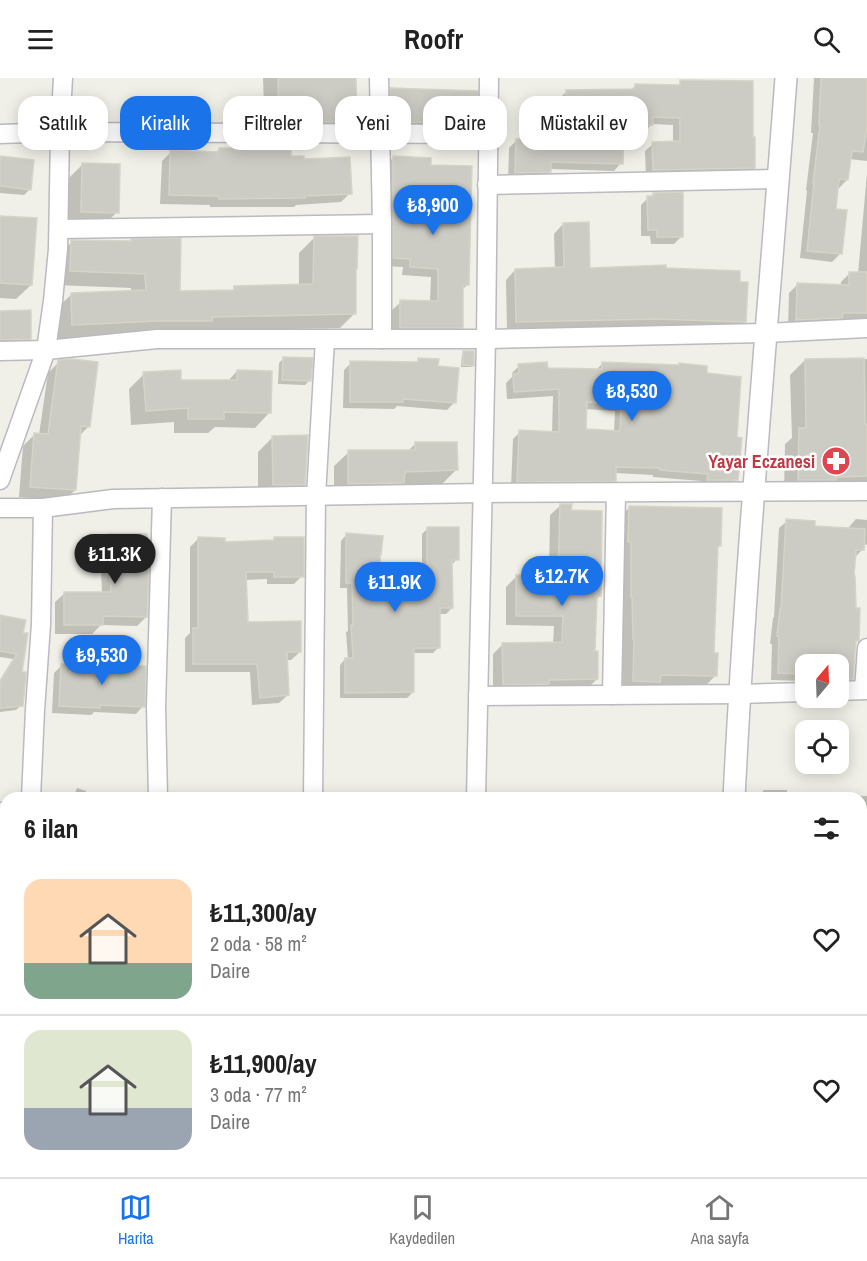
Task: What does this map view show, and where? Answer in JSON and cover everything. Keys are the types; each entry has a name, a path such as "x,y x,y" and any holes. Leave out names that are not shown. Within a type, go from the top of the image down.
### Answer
{"street":[{"path":"62,96 63,78"},
{"path":"379,78 379,96"},
{"path":"489,78 489,96"},
{"path":"734,792 739,694 786,78"},
{"path":"108,132 335,134"},
{"path":"0,134 18,133"},
{"path":"0,480 46,350 54,301 59,229 60,150"},
{"path":"380,150 382,339"},
{"path":"476,792 488,150"},
{"path":"487,185 778,179"},
{"path":"59,229 382,224"},
{"path":"0,351 46,350 157,339 486,339 766,333 867,328"},
{"path":"313,792 316,496 325,339"},
{"path":"0,508 43,508 113,499 162,498 483,493 867,491"},
{"path":"612,695 616,493"},
{"path":"158,792 156,707 162,498"},
{"path":"31,792 41,624 43,508"},
{"path":"849,691 866,690 867,648"},
{"path":"478,696 795,692"}],"building":[{"path":"278,78 356,78 356,96 335,96 335,122 323,122 323,96 278,96"},
{"path":"821,78 867,78 867,127 863,152 852,151 848,180 839,179 836,209 847,210 842,254 807,251 820,125"},
{"path":"680,80 753,81 755,168 653,170 652,142 680,141 680,118 653,117 653,125 648,125 648,96 566,96 566,90 635,89 635,84 680,85"},
{"path":"390,88 478,91 478,96 423,96 423,122 411,122 411,96 390,96"},
{"path":"516,139 519,139 519,150 623,150 623,164 551,162 551,172 515,173"},
{"path":"219,148 223,150 291,150 291,156 304,156 304,159 350,157 352,194 305,196 305,198 219,199 219,196 169,195 170,150 219,152"},
{"path":"0,156 34,160 31,190 0,186"},
{"path":"393,156 431,158 431,165 472,166 469,285 463,285 463,328 400,328 400,300 438,301 438,269 410,267 410,259 393,258"},
{"path":"82,163 120,164 119,213 81,212"},
{"path":"683,192 683,237 657,237 657,230 648,230 647,196 653,196 653,193"},
{"path":"0,216 37,218 32,285 0,283"},
{"path":"589,222 590,268 666,265 666,268 740,271 740,282 748,282 746,322 656,319 516,322 515,269 564,267 563,223"},
{"path":"314,236 358,236 356,314 212,317 212,321 72,325 71,293 146,290 145,274 70,271 71,240 131,241 131,239 181,238 180,291 234,290 234,286 313,284"},
{"path":"849,272 867,272 867,313 843,313 842,318 796,320 797,283 849,285"},
{"path":"31,310 31,339 0,340 0,311"},
{"path":"463,351 474,351 474,366 463,365"},
{"path":"283,357 313,358 311,381 282,380"},
{"path":"418,358 439,359 438,366 459,368 456,403 403,399 403,402 350,402 350,361 418,362"},
{"path":"864,358 867,476 836,477 836,480 798,480 799,428 806,428 805,359"},
{"path":"58,360 98,362 90,427 81,426 76,490 30,487 34,433 48,434"},
{"path":"547,362 548,368 602,369 602,362 679,365 679,363 707,366 707,373 741,377 737,437 742,438 738,480 707,480 708,474 660,470 660,468 616,467 616,481 517,482 519,430 559,432 559,389 514,392 513,374 519,373 518,364","holes":["587,402 621,404 620,431 586,429"]},
{"path":"181,370 181,380 237,380 237,370 272,371 271,413 224,412 224,419 188,419 188,408 146,411 143,372"},
{"path":"308,435 305,485 273,485 272,436"},
{"path":"415,442 457,442 458,470 405,472 404,483 348,484 348,450 415,450"},
{"path":"560,504 572,504 571,510 602,511 601,596 597,596 595,651 598,651 598,679 549,680 549,684 503,685 502,643 562,642 563,616 516,616 516,575 558,576"},
{"path":"629,506 722,508 721,546 718,546 714,653 718,653 717,676 661,675 660,682 633,681 634,639 631,543 628,542"},
{"path":"786,519 815,521 815,526 865,529 864,550 856,550 854,576 856,608 860,608 859,641 856,641 853,679 849,679 849,654 795,654 795,674 778,673 779,637 777,636 781,609"},
{"path":"427,527 459,527 459,560 452,560 453,608 440,608 440,648 414,648 414,692 345,693 345,658 353,658 352,583 346,583 346,533 383,536 380,555 381,594 408,594 407,579 427,578"},
{"path":"108,534 147,534 149,569 147,617 103,616 103,625 64,625 64,592 111,592"},
{"path":"198,537 225,538 225,542 274,540 274,537 304,537 304,577 274,577 274,572 246,572 248,622 301,621 301,652 287,652 289,695 260,698 257,664 193,664 193,628 198,628"},
{"path":"0,615 26,620 23,633 28,633 22,672 26,672 23,706 0,708 0,681 17,654 0,651"},
{"path":"61,664 146,666 145,707 59,706"}],"place":[{"name":"Yayar Eczanesi","path":"836,461"}]}
